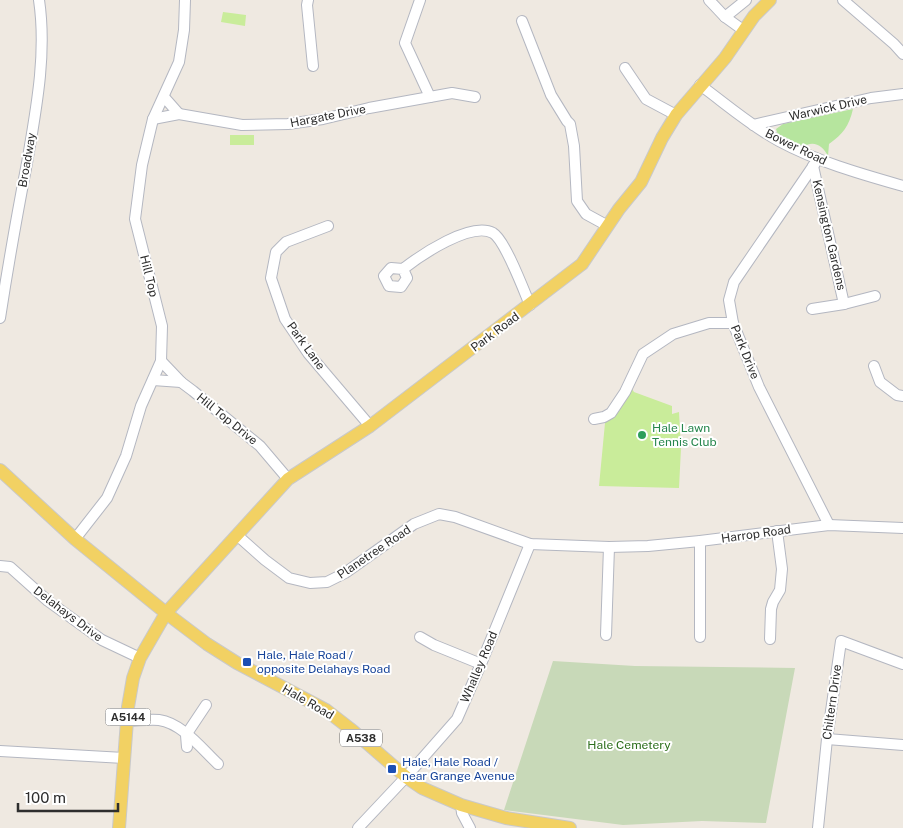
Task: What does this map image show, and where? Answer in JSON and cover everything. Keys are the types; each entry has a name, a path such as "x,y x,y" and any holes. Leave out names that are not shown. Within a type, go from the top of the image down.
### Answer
{"main road":[{"name":"Park Road","path":"166,613 288,479 370,426 582,264 619,209 641,182 662,138 676,115 725,58 743,30 770,0"},
{"name":"Hale Road","path":"0,470 75,539 166,613 207,644 238,663 326,710 406,777 436,795 506,818 547,826 570,828"},
{"name":"A5144","path":"119,828 127,721 133,678 140,658 166,613"}],"street":[{"name":"Broadway","path":"0,318 42,64 39,0"},
{"name":"Hill Top","path":"75,539 107,498 126,456 142,406 161,362 162,326 135,219 142,164 153,119 179,62 184,30 185,0"},
{"path":"308,0 313,66"},
{"path":"420,0 405,43 430,97"},
{"path":"709,0 725,17 743,30"},
{"path":"725,17 746,0"},
{"path":"843,0 903,54"},
{"path":"522,21 551,95 566,121 570,124 574,146 577,200 586,214 608,226"},
{"path":"625,68 646,100 676,115"},
{"name":"Bower Road","path":"700,85 753,125 816,163 903,186"},
{"name":"Hargate Drive","path":"153,119 180,114 242,125 288,124 323,119 369,108 452,93 475,97"},
{"name":"Warwick Drive","path":"753,125 870,98 903,94"},
{"path":"164,97 180,114"},
{"name":"Kensington Gardens","path":"816,163 844,304"},
{"name":"Park Drive","path":"816,163 734,282 729,300 732,323 759,386 829,525"},
{"name":"Park Lane","path":"328,226 286,242 276,252 271,278 285,319 308,353 370,426"},
{"path":"403,269 420,255 461,235 480,230 494,234 504,246 530,305"},
{"name":"Kensington Gardens","path":"812,309 844,304 875,296"},
{"path":"594,419 611,413 625,392 643,354 673,334 709,324 732,323"},
{"name":"Hill Top Drive","path":"161,362 181,382 260,446 288,479"},
{"path":"874,366 880,382 897,395 903,396"},
{"path":"153,380 181,382"},
{"name":"Planetree Road","path":"238,536 289,578 310,583 326,582 345,573 414,524 439,514 455,517 530,544 609,547"},
{"name":"Harrop Road","path":"609,547 700,542 829,525 903,528"},
{"path":"770,639 771,609 780,590 782,569 777,531"},
{"path":"700,542 700,637"},
{"name":"Whalley Road","path":"358,828 457,719 530,544"},
{"path":"606,635 609,547"},
{"name":"Delahays Drive","path":"0,566 10,567 48,600 102,640 140,658"},
{"path":"420,637 434,645 481,664"},
{"name":"Chiltern Drive","path":"818,828 827,739 841,641 903,664"},
{"path":"187,747 186,735 206,705"},
{"path":"127,721 150,720 167,722 186,735 218,765"},
{"path":"827,739 903,745"},
{"path":"0,750 124,758"},
{"path":"461,804 462,813 470,828"}],"green space":[{"path":"223,12 246,15 245,26 221,22"},
{"path":"853,109 845,129 829,144 828,156 823,149 814,144 806,145 802,148 778,135 776,129 783,124"},
{"path":"230,135 254,135 254,145 230,145"},
{"name":"Hale Lawn Tennis Club","path":"632,389 634,392 672,406 672,414 679,412 681,448 679,488 599,486 605,423 619,411"},
{"name":"Hale Cemetery","path":"553,661 635,666 795,668 766,823 702,821 623,825 504,810"}],"place":[{"name":"Hale Lawn Tennis Club","path":"642,435"},
{"name":"Hale, Hale Road / opposite Delahays Road","path":"247,662"},
{"name":"Hale, Hale Road / near Grange Avenue","path":"392,769"}]}
